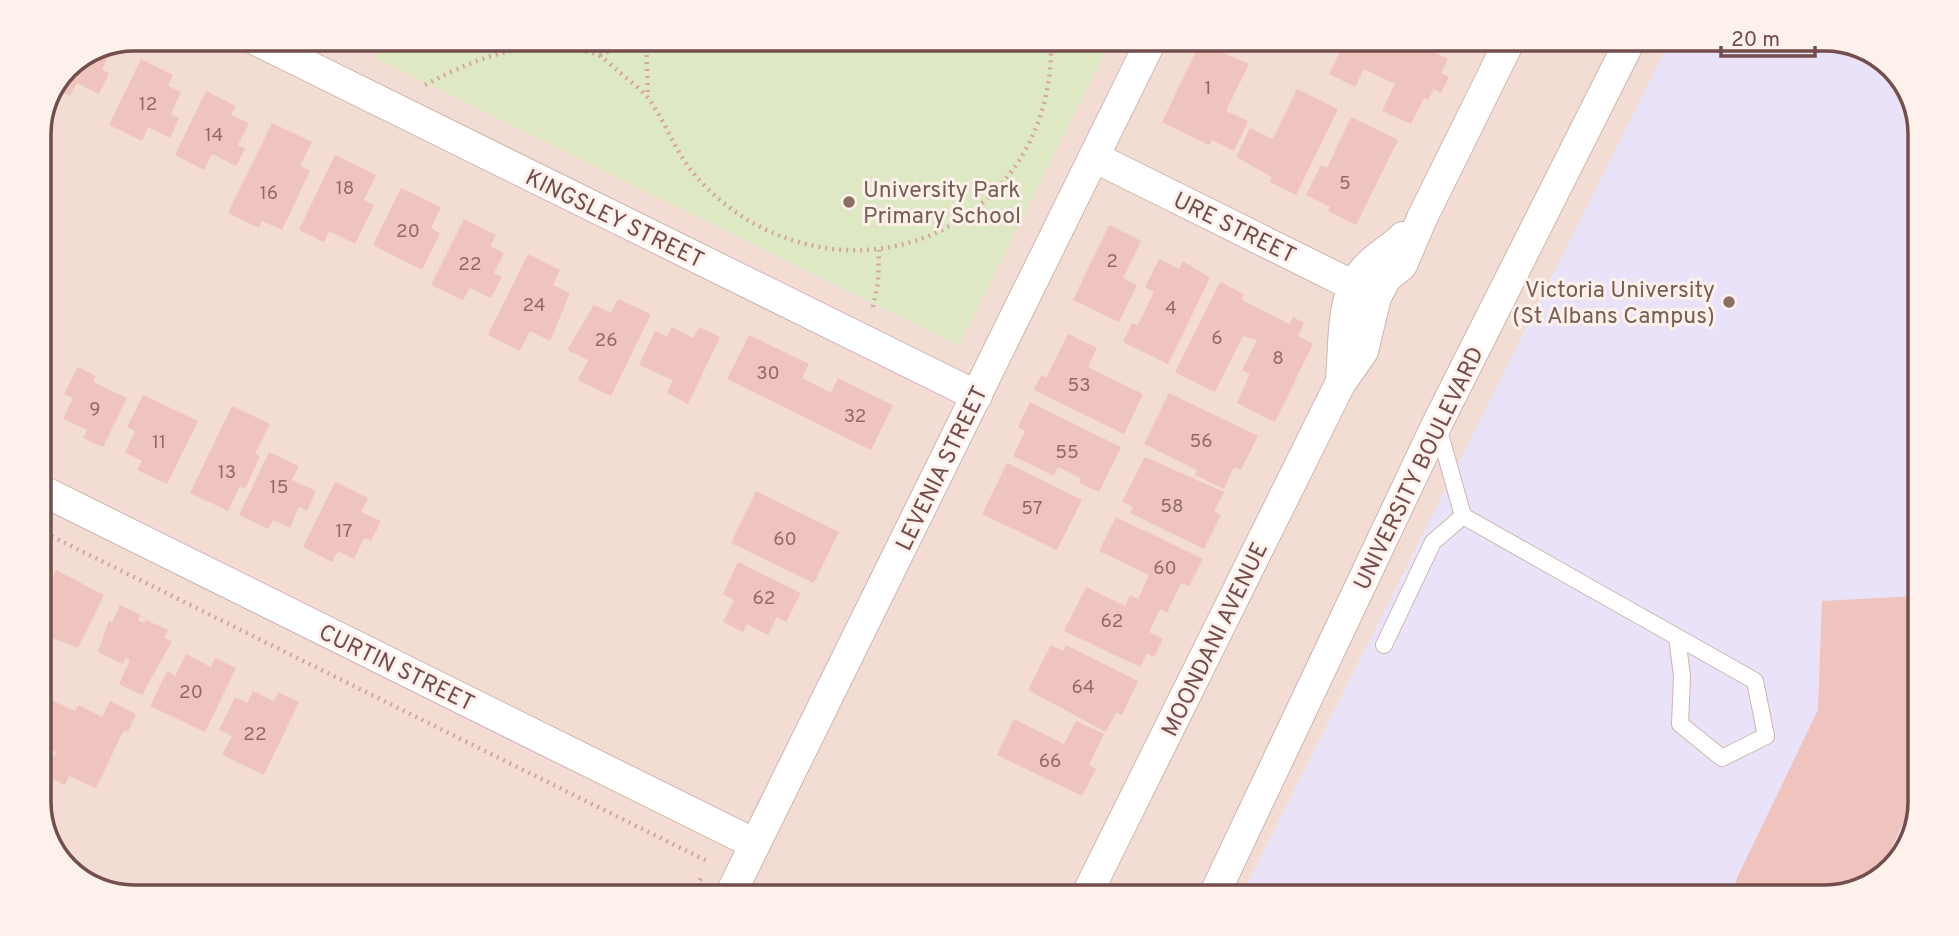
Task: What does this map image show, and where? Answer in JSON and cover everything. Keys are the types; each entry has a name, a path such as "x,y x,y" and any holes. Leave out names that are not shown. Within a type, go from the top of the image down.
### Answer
{"street":[{"name":"KINGSLEY STREET","path":"278,51 977,396"},
{"name":"LEVENIA STREET","path":"735,885 1146,51"},
{"name":"MOONDANI AVENUE","path":"1091,885 1340,384 1363,351 1364,291 1402,265 1422,218 1505,51"},
{"name":"UNIVERSITY BOULEVARD","path":"1218,885 1437,424 1625,51"},
{"name":"URE STREET","path":"1094,157 1364,291"},
{"name":"CURTIN STREET","path":"51,495 755,844"}],"lane":[{"path":"1437,424 1463,516 1755,681 1766,736 1722,758 1680,724 1682,676 1677,637"},
{"path":"1384,645 1433,542 1463,516"}],"path":[{"path":"425,85 463,65 511,51"},
{"path":"581,51 599,55 648,97 695,175 731,208 768,231 800,243 839,250 879,250 925,239 960,222 991,195 1017,166 1034,131 1047,88 1050,51"},
{"path":"599,55 608,51"},
{"path":"646,51 648,97"},
{"path":"873,307 878,283 879,250"},
{"path":"51,536 709,862"}],"shaded area":[{"path":"134,51 1665,51 1247,885 134,885 118,884 92,874 75,861 62,844 55,829 51,807 51,129 57,102 65,88 75,75 102,57"},
{"name":"Victoria University (St Albans Campus)","path":"1665,51 1841,52 1857,57 1876,68 1897,92 1908,129 1908,802 1902,834 1891,853 1862,877 1841,884 1825,885 1247,885"}],"green space":[{"name":"University Park Primary School","path":"378,51 1106,51 959,346 375,58"}],"building":[{"path":"1196,51 1219,51 1249,64 1226,111 1248,121 1234,151 1212,140 1209,145 1162,122"},
{"path":"1340,51 1432,51 1448,59 1441,73 1449,77 1441,93 1434,89 1428,100 1424,98 1411,124 1382,111 1395,84 1364,69 1355,87 1329,74"},
{"path":"109,55 102,70 109,73 99,94 77,83 70,96 63,92 75,75"},
{"path":"141,59 173,75 168,86 181,92 171,114 179,118 170,138 148,127 142,141 109,125"},
{"path":"1297,89 1338,109 1296,195 1270,182 1272,177 1236,157 1250,128 1273,139"},
{"path":"206,91 236,106 231,115 249,123 238,145 245,149 236,166 212,154 204,170 175,155"},
{"path":"1351,117 1398,140 1356,225 1328,211 1330,207 1306,195 1321,165 1327,168"},
{"path":"272,123 312,142 300,166 310,171 282,230 262,221 259,228 228,213"},
{"path":"335,155 376,175 364,200 374,205 355,244 329,231 324,242 299,230"},
{"path":"401,188 441,207 431,228 440,233 422,270 373,245"},
{"path":"464,219 496,235 490,246 504,253 494,273 502,277 491,298 470,288 463,300 431,285"},
{"path":"1109,225 1141,241 1123,278 1137,285 1119,322 1073,300"},
{"path":"528,254 560,270 553,285 570,293 550,341 530,331 520,351 488,335"},
{"path":"1159,259 1179,269 1183,261 1210,278 1168,364 1123,342 1132,323 1138,325 1154,292 1145,287"},
{"path":"1220,282 1244,294 1242,300 1289,324 1293,317 1304,323 1298,336 1313,344 1275,422 1237,403 1250,374 1242,370 1257,340 1243,336 1215,392 1175,372"},
{"path":"618,299 651,314 611,396 578,380 588,360 567,350 594,305 611,313"},
{"path":"672,327 693,338 699,327 720,337 688,404 667,393 673,380 639,365 655,331 667,337"},
{"path":"1068,334 1097,348 1088,367 1143,394 1124,434 1034,390 1041,375 1046,378"},
{"path":"749,335 809,364 802,378 831,393 838,378 893,405 871,450 727,379"},
{"path":"78,367 96,376 93,382 127,398 103,447 83,438 87,430 63,419 73,398 64,394"},
{"path":"1169,393 1258,436 1241,470 1234,467 1224,489 1195,475 1197,470 1144,444"},
{"path":"143,395 198,421 167,484 137,470 142,461 125,452 135,431 127,427"},
{"path":"1030,402 1121,447 1099,492 1079,483 1081,478 1058,467 1054,476 1013,456 1025,431 1018,427"},
{"path":"232,406 270,424 255,454 260,456 245,489 240,486 228,511 190,493"},
{"path":"269,452 299,466 292,480 316,491 307,511 299,507 290,528 273,520 268,529 239,515"},
{"path":"1145,457 1224,492 1214,511 1221,515 1204,549 1130,513 1133,507 1122,502"},
{"path":"1007,463 1082,500 1057,550 982,514"},
{"path":"335,482 368,498 361,512 381,521 371,541 364,538 354,559 338,551 332,562 303,547"},
{"path":"756,491 839,532 814,583 731,543"},
{"path":"1116,517 1203,559 1189,586 1181,583 1167,613 1160,609 1149,632 1163,639 1154,657 1147,653 1140,667 1064,631 1086,587 1125,606 1130,595 1138,599 1149,575 1099,551"},
{"path":"738,562 801,593 786,622 777,617 768,635 747,624 743,632 723,622 734,600 723,594"},
{"path":"56,570 104,595 78,648 51,637 51,576 53,577"},
{"path":"1908,596 1907,815 1886,858 1862,877 1841,884 1736,885 1818,710 1822,601"},
{"path":"120,605 141,615 138,620 144,623 146,620 168,630 164,638 172,641 142,695 119,684 130,660 126,658 123,664 98,652 109,620 112,622"},
{"path":"1051,645 1063,651 1066,645 1138,681 1122,715 1116,712 1106,732 1028,690"},
{"path":"186,654 211,667 215,658 236,668 205,732 150,706 167,671 175,676"},
{"path":"253,691 274,701 278,692 299,702 264,775 222,755 232,736 219,730 235,697 247,703"},
{"path":"51,700 75,711 79,705 102,717 110,701 136,714 128,732 124,730 96,788 69,776 65,785 51,778 51,762 56,752 51,750"},
{"path":"1014,719 1064,744 1076,721 1104,734 1089,765 1096,769 1082,796 997,755"}],"place":[{"name":"University Park Primary School","path":"849,202"},
{"name":"Victoria University (St Albans Campus)","path":"1729,302"}]}
